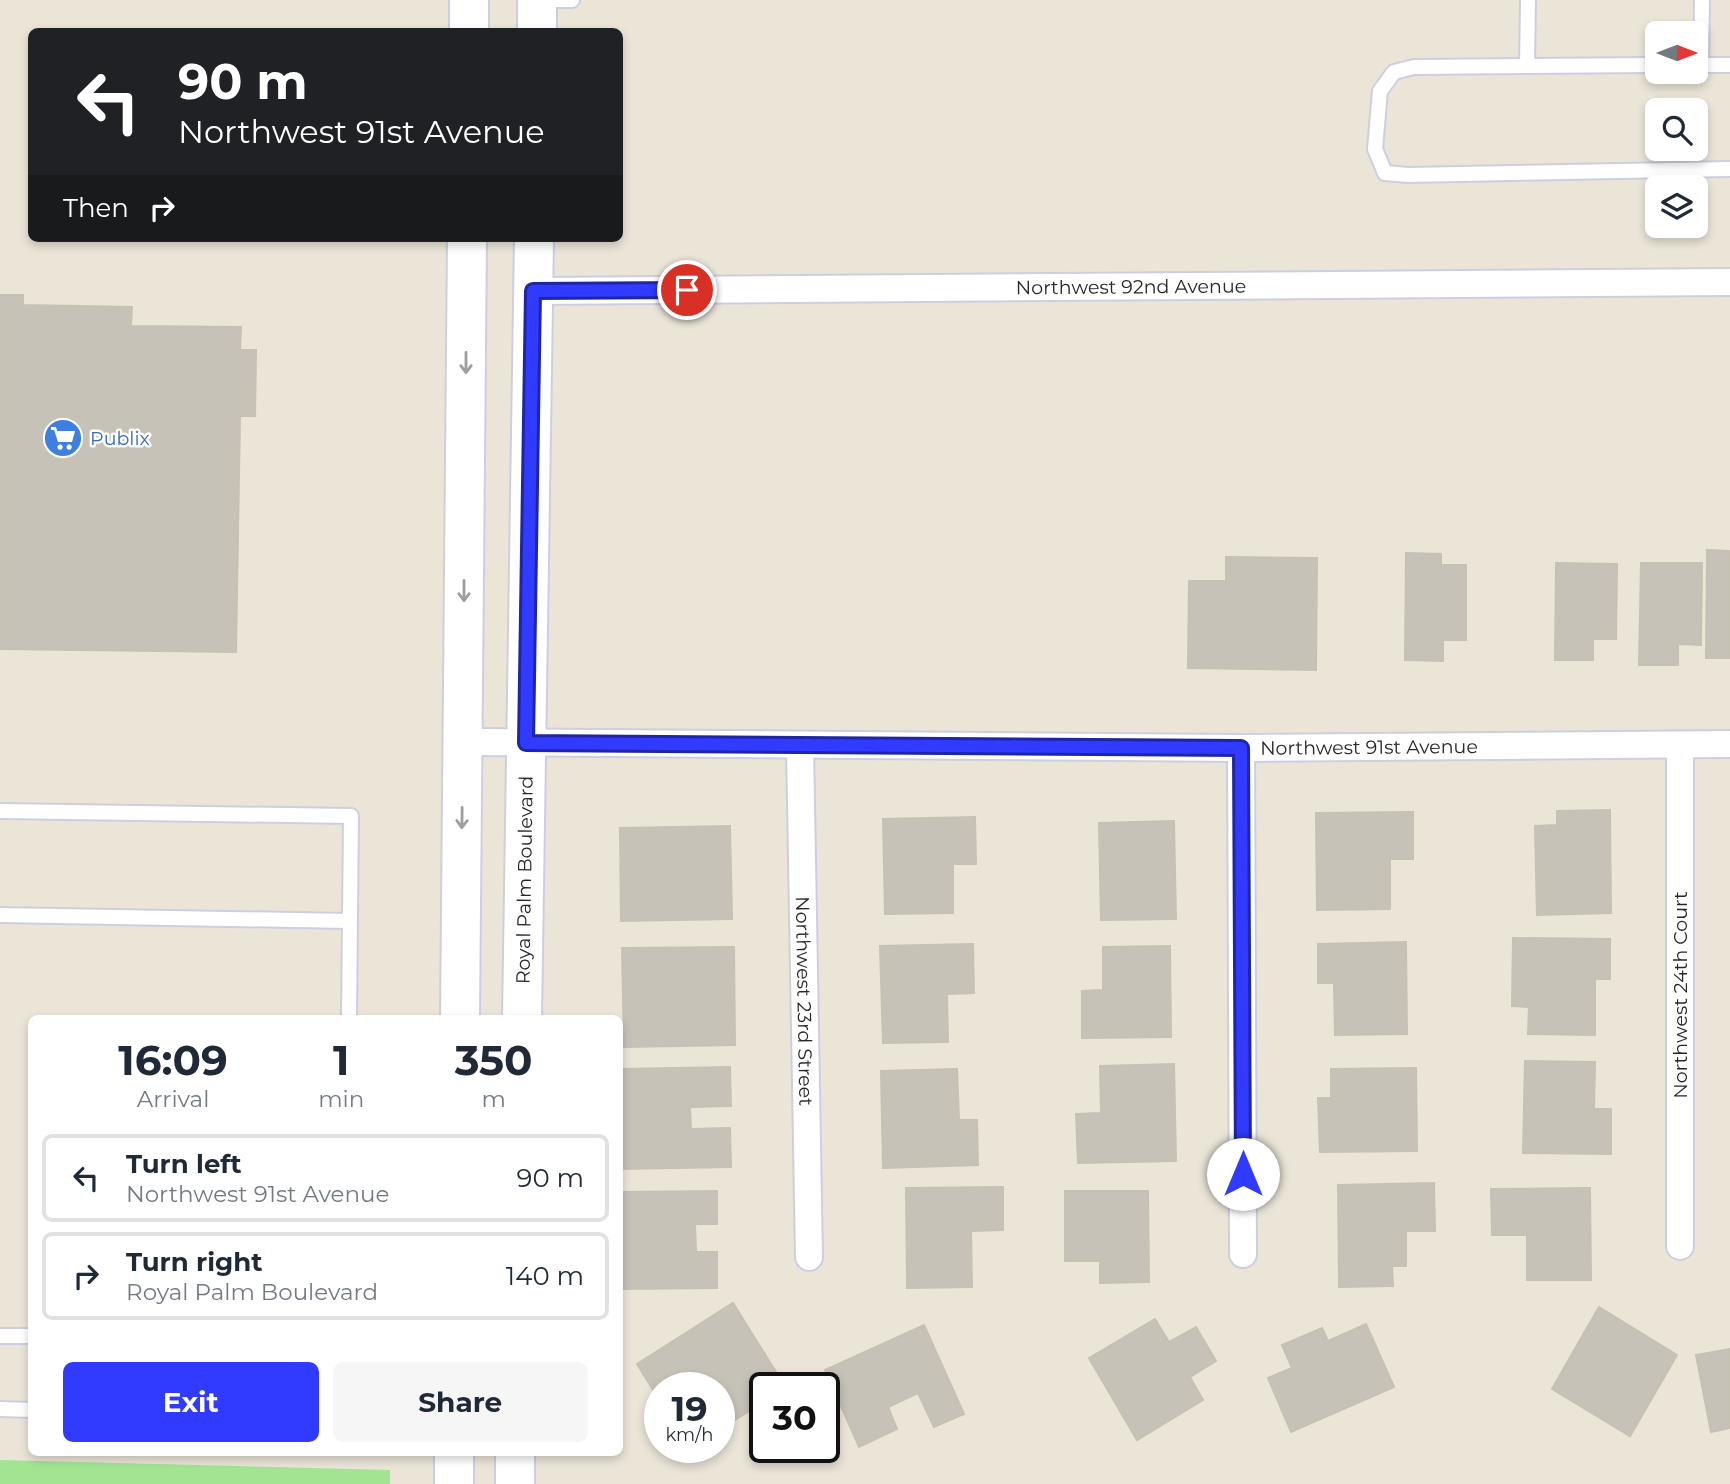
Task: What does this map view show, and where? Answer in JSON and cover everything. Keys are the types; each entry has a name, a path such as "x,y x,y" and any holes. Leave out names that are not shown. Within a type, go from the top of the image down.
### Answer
{"main road":[{"path":"469,0 469,28"},
{"path":"537,0 537,28"},
{"path":"460,1015 467,242"},
{"name":"Royal Palm Boulevard","path":"522,1015 534,242"},
{"path":"454,1456 454,1484"},
{"path":"515,1456 515,1484"}],"street":[{"name":"Northwest 92nd Avenue","path":"533,291 1730,282"},
{"name":"Northwest 91st Avenue","path":"463,742 1241,748 1730,744"},
{"name":"Northwest 24th Court","path":"1681,745 1681,1246"},
{"name":"Northwest 23rd Street","path":"800,746 809,1256"},
{"path":"1241,748 1244,1254"}],"lane":[{"path":"537,0 572,0"},
{"path":"1527,66 1528,0"},
{"path":"1701,21 1702,0"},
{"path":"1645,65 1414,66 1394,72 1380,91 1376,149 1385,173 1408,175 1730,169"},
{"path":"1708,65 1730,65"},
{"path":"0,811 351,816 349,1015"},
{"path":"0,915 350,921"},
{"path":"0,1336 28,1336"},
{"path":"0,1409 28,1410"}],"green space":[{"path":"0,1460 390,1470 390,1484 0,1484"}],"building":[{"path":"0,295 23,295 23,305 132,307 131,326 241,327 240,350 256,350 255,416 240,416 236,652 0,649"},
{"path":"1707,550 1730,551 1730,658 1706,658"},
{"path":"1406,553 1441,554 1441,565 1466,565 1466,640 1443,640 1443,661 1405,660"},
{"path":"1226,557 1317,558 1316,670 1188,668 1189,581 1226,581"},
{"path":"1556,563 1617,564 1616,639 1593,639 1593,660 1555,660"},
{"path":"1641,563 1702,563 1701,645 1678,644 1678,665 1639,665"},
{"path":"1610,810 1611,913 1537,915 1535,826 1557,825 1557,811"},
{"path":"1413,812 1413,859 1390,859 1390,909 1317,910 1316,813"},
{"path":"975,817 976,864 953,864 953,913 885,914 883,819"},
{"path":"1174,821 1176,919 1101,920 1099,823"},
{"path":"730,826 732,919 621,921 620,828"},
{"path":"1513,938 1610,939 1610,979 1595,979 1595,1035 1528,1034 1529,1007 1512,1006"},
{"path":"1406,942 1407,1034 1335,1035 1334,983 1318,983 1318,944"},
{"path":"973,944 974,993 947,994 948,1042 883,1043 880,946"},
{"path":"1170,946 1171,1037 1082,1038 1082,991 1103,990 1103,947"},
{"path":"734,947 735,1045 624,1047 622,948"},
{"path":"1525,1061 1595,1062 1594,1109 1611,1109 1611,1154 1523,1153"},
{"path":"1174,1064 1176,1161 1078,1163 1076,1114 1101,1113 1100,1066"},
{"path":"730,1067 731,1106 690,1107 691,1129 730,1128 731,1167 623,1169 623,1069"},
{"path":"1416,1068 1417,1151 1320,1152 1318,1098 1331,1098 1331,1069"},
{"path":"957,1069 959,1120 977,1120 978,1165 883,1168 881,1071"},
{"path":"1434,1183 1435,1231 1406,1231 1406,1266 1392,1266 1393,1286 1339,1287 1338,1185"},
{"path":"1003,1187 1003,1230 971,1231 972,1287 907,1288 906,1188"},
{"path":"1590,1188 1591,1280 1527,1280 1527,1235 1492,1235 1491,1189"},
{"path":"717,1191 717,1224 695,1224 696,1252 717,1252 717,1288 623,1289 623,1192"},
{"path":"1065,1191 1148,1191 1149,1282 1100,1283 1100,1261 1065,1261"},
{"path":"733,1303 776,1372 749,1372 749,1411 735,1420 735,1372 644,1372 644,1375 637,1364"},
{"path":"1599,1307 1677,1355 1630,1436 1552,1389"},
{"path":"1155,1319 1169,1342 1196,1327 1216,1361 1190,1377 1203,1400 1137,1440 1089,1358"},
{"path":"1366,1324 1394,1387 1291,1432 1268,1378 1292,1368 1282,1345 1322,1328 1328,1341"},
{"path":"924,1325 964,1414 934,1427 918,1393 888,1407 897,1429 859,1447 840,1404 840,1372 825,1370"},
{"path":"1730,1349 1730,1428 1711,1432 1696,1355"}],"place":[{"name":"Publix","path":"63,438"}],"route":[{"path":"687,290 533,291 526,743 1241,748 1243,1174"}]}
